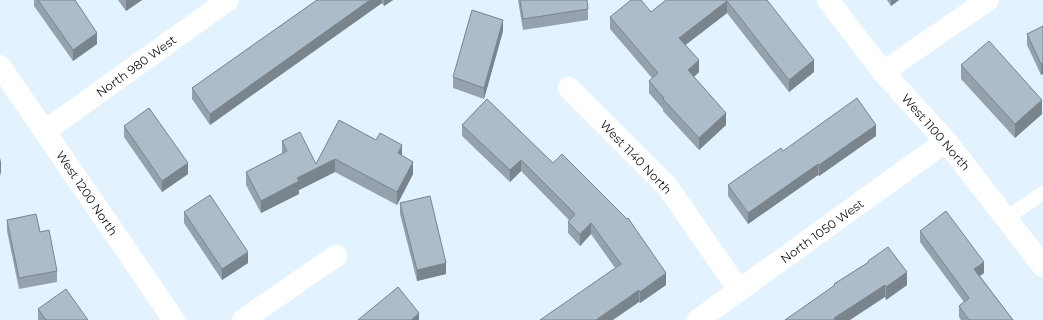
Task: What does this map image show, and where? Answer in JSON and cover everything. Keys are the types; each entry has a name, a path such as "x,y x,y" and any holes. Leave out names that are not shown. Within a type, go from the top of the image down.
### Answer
{"street":[{"name":"North 980 West","path":"45,131 228,0"},
{"name":"West 1100 North","path":"828,0 883,72 946,141 1043,266"},
{"path":"883,72 988,0"},
{"name":"West 1200 North","path":"0,66 174,320"},
{"name":"West 1140 North","path":"569,88 667,186 739,290"},
{"name":"North 1050 West","path":"698,320 946,141"},
{"path":"243,320 336,256"}],"lane":[{"path":"1006,218 1043,193"}],"building":[{"path":"38,0 75,0 97,33 73,50"},
{"path":"317,0 370,0 210,114 192,88"},
{"path":"520,0 587,0 588,9 523,19"},
{"path":"631,0 641,0 651,12 666,0 767,0 814,60 789,80 727,1 679,38 699,60 688,70 726,113 699,138 663,99 664,98 649,81 658,73 610,17"},
{"path":"472,10 503,20 484,88 453,77"},
{"path":"1043,26 1043,63 1041,64 1027,34"},
{"path":"989,41 1042,100 1015,124 961,65"},
{"path":"857,98 876,125 748,213 728,185 781,148 783,151"},
{"path":"487,99 553,163 562,154 627,219 628,218 666,273 640,292 639,290 596,320 540,320 621,264 591,223 580,234 568,222 575,214 521,160 510,170 462,125"},
{"path":"149,108 188,163 162,181 124,126"},
{"path":"339,120 376,140 380,133 402,145 398,153 413,162 397,192 335,159 297,178 299,181 261,201 246,172 287,151 282,141 300,132 316,164"},
{"path":"210,195 248,252 222,269 184,212"},
{"path":"430,196 446,263 417,270 400,203"},
{"path":"946,211 984,262 974,269 1013,320 969,320 959,306 969,298 920,231"},
{"path":"36,214 40,232 49,230 57,271 19,278 7,220"},
{"path":"888,247 907,272 886,287 885,285 834,318 835,320 785,320 835,285 834,284 869,262 868,261"},
{"path":"398,287 419,313 411,320 358,320"},
{"path":"66,289 88,320 46,320 38,309"}]}
